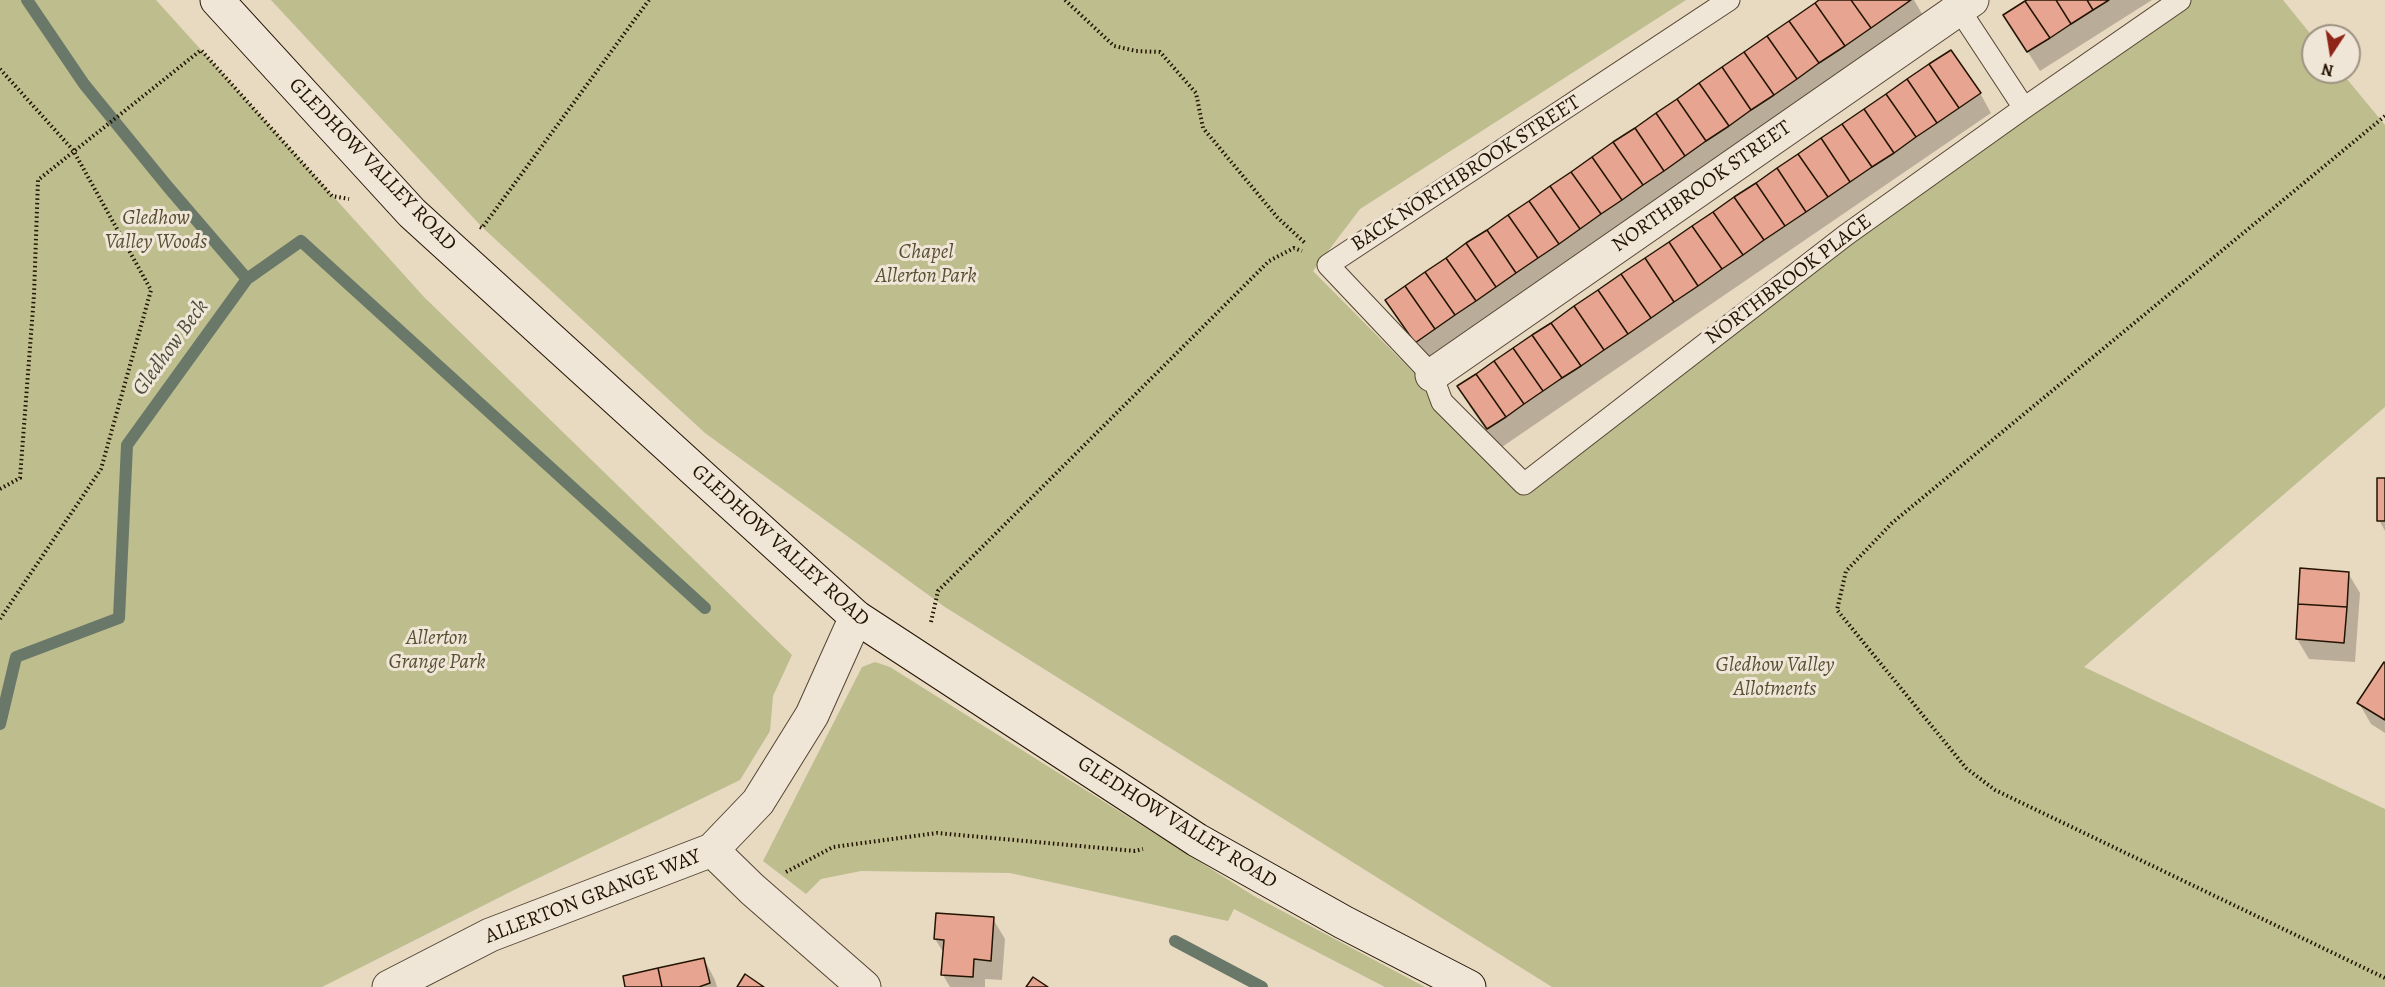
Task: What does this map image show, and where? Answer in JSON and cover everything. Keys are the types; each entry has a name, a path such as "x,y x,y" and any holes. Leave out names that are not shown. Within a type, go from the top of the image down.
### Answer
{"street":[{"name":"GLEDHOW VALLEY ROAD","path":"217,0 412,213 856,617 1197,840 1343,922 1469,987"},
{"name":"NORTHBROOK STREET","path":"1432,375 1961,3"},
{"name":"ALLERTON GRANGE WAY","path":"388,987 490,935 712,850 758,802 812,715 856,617"},
{"path":"712,850 752,889 864,987"}],"lane":[{"name":"BACK NORTHBROOK STREET","path":"1432,375 1328,265 1730,0"},
{"name":"NORTHBROOK PLACE","path":"1432,375 1442,402 1524,484 1846,235 2180,0"},
{"path":"1961,3 2024,108"}],"path":[{"path":"482,228 649,0"},
{"path":"1065,0 1114,46 1136,51 1160,52 1196,93 1203,128 1277,217 1328,265"},
{"path":"0,489 20,478 34,295 38,180 201,50 332,196"},
{"path":"0,69 73,150 151,290 101,469 0,619"},
{"path":"2385,116 1892,523 1846,571 1837,610 1966,768 1995,790 2385,978"},
{"path":"922,661 938,591 1269,261 1294,248 1328,265"},
{"path":"752,889 833,847 938,833 1135,851 1197,840"}],"green space":[{"path":"0,0 156,0 424,297 792,655 773,696 770,731 740,780 322,987 0,987"},
{"name":"Gledhow Valley Allotments","path":"271,0 1686,0 1360,209 1313,271 1524,484 2180,0 2283,0 2302,24 2301,84 2351,84 2385,125 2385,407 2084,667 2385,809 2385,987 1552,987 945,607 705,433 482,227"},
{"path":"875,662 890,667 1254,896 1425,987 1385,987 1234,909 1228,921 1010,873 861,871 821,879 806,894 763,861 862,667"}],"building":[{"path":"1819,0 1851,0 1871,28 1845,46 1815,3"},
{"path":"1851,0 1911,0 1871,28"},
{"path":"2056,0 2071,24 2050,38 2025,1"},
{"path":"2056,0 2087,0 2093,10 2071,24"},
{"path":"2087,0 2109,0 2093,10"},
{"path":"2025,1 2050,38 2027,52 2003,15"},
{"path":"1815,3 1845,46 1819,63 1789,21"},
{"path":"1789,21 1819,63 1797,79 1767,36"},
{"path":"1767,36 1797,79 1774,95 1744,52"},
{"path":"1951,50 1981,93 1959,108 1929,64"},
{"path":"1744,52 1774,95 1751,110 1722,67"},
{"path":"1929,64 1959,108 1937,123 1907,79"},
{"path":"1722,67 1751,110 1729,126 1699,83"},
{"path":"1907,79 1937,123 1916,137 1886,94"},
{"path":"1699,83 1729,126 1706,141 1677,99"},
{"path":"1886,94 1916,137 1894,153 1864,109"},
{"path":"1677,99 1706,141 1685,156 1656,113"},
{"path":"1864,109 1894,153 1872,167 1842,124"},
{"path":"1656,113 1685,156 1664,171 1635,128"},
{"path":"1842,124 1872,167 1850,182 1821,138"},
{"path":"1635,128 1664,171 1643,185 1613,142"},
{"path":"1821,138 1850,182 1828,197 1798,154"},
{"path":"1613,142 1643,185 1622,200 1592,157"},
{"path":"1798,154 1828,197 1806,212 1777,168"},
{"path":"1592,157 1622,200 1601,214 1571,172"},
{"path":"1777,168 1806,212 1785,226 1756,183"},
{"path":"1571,172 1601,214 1580,229 1550,186"},
{"path":"1756,183 1785,226 1764,240 1734,197"},
{"path":"1550,186 1580,229 1559,244 1529,201"},
{"path":"1734,197 1764,240 1743,255 1713,212"},
{"path":"1529,201 1559,244 1538,258 1508,215"},
{"path":"1713,212 1743,255 1722,269 1692,226"},
{"path":"1508,215 1538,258 1516,273 1487,230"},
{"path":"1692,226 1722,269 1698,286 1669,242"},
{"path":"1487,230 1516,273 1496,287 1466,243"},
{"path":"1669,242 1698,286 1674,302 1645,258"},
{"path":"1466,243 1496,287 1476,301 1446,258"},
{"path":"1446,258 1476,301 1455,315 1425,272"},
{"path":"1645,258 1674,302 1651,318 1621,274"},
{"path":"1425,272 1455,315 1435,329 1405,286"},
{"path":"1621,274 1651,318 1628,334 1598,290"},
{"path":"1405,286 1435,329 1415,343 1385,300"},
{"path":"1598,290 1628,334 1604,350 1574,306"},
{"path":"1574,306 1604,350 1581,366 1551,323"},
{"path":"1551,323 1581,366 1562,378 1532,335"},
{"path":"1532,335 1562,378 1543,391 1513,348"},
{"path":"1513,348 1543,391 1524,404 1494,361"},
{"path":"1494,361 1524,404 1506,417 1476,374"},
{"path":"1476,374 1506,417 1487,429 1457,386"},
{"path":"2377,478 2385,478 2385,521 2377,521"},
{"path":"2300,568 2349,572 2347,607 2298,604"},
{"path":"2298,604 2347,607 2344,643 2296,639"},
{"path":"2385,663 2385,720 2357,703"},
{"path":"936,913 994,917 991,961 974,959 973,977 941,975 944,940 934,939"},
{"path":"704,958 710,983 699,987 662,987 658,968"},
{"path":"658,968 662,987 625,987 623,976"},
{"path":"745,974 764,987 737,987"},
{"path":"1033,977 1048,987 1026,987"}],"waterway":[{"name":"Gledhow Beck","path":"0,724 16,657 119,618 127,445 247,279 84,84 27,0"},
{"path":"247,279 301,241 705,608"},
{"path":"1175,941 1262,987"}],"park label":[{"name":"Gledhow Valley Woods","path":"156,231"},
{"name":"Chapel Allerton Park","path":"926,265"},
{"name":"Allerton Grange Park","path":"437,651"}]}
